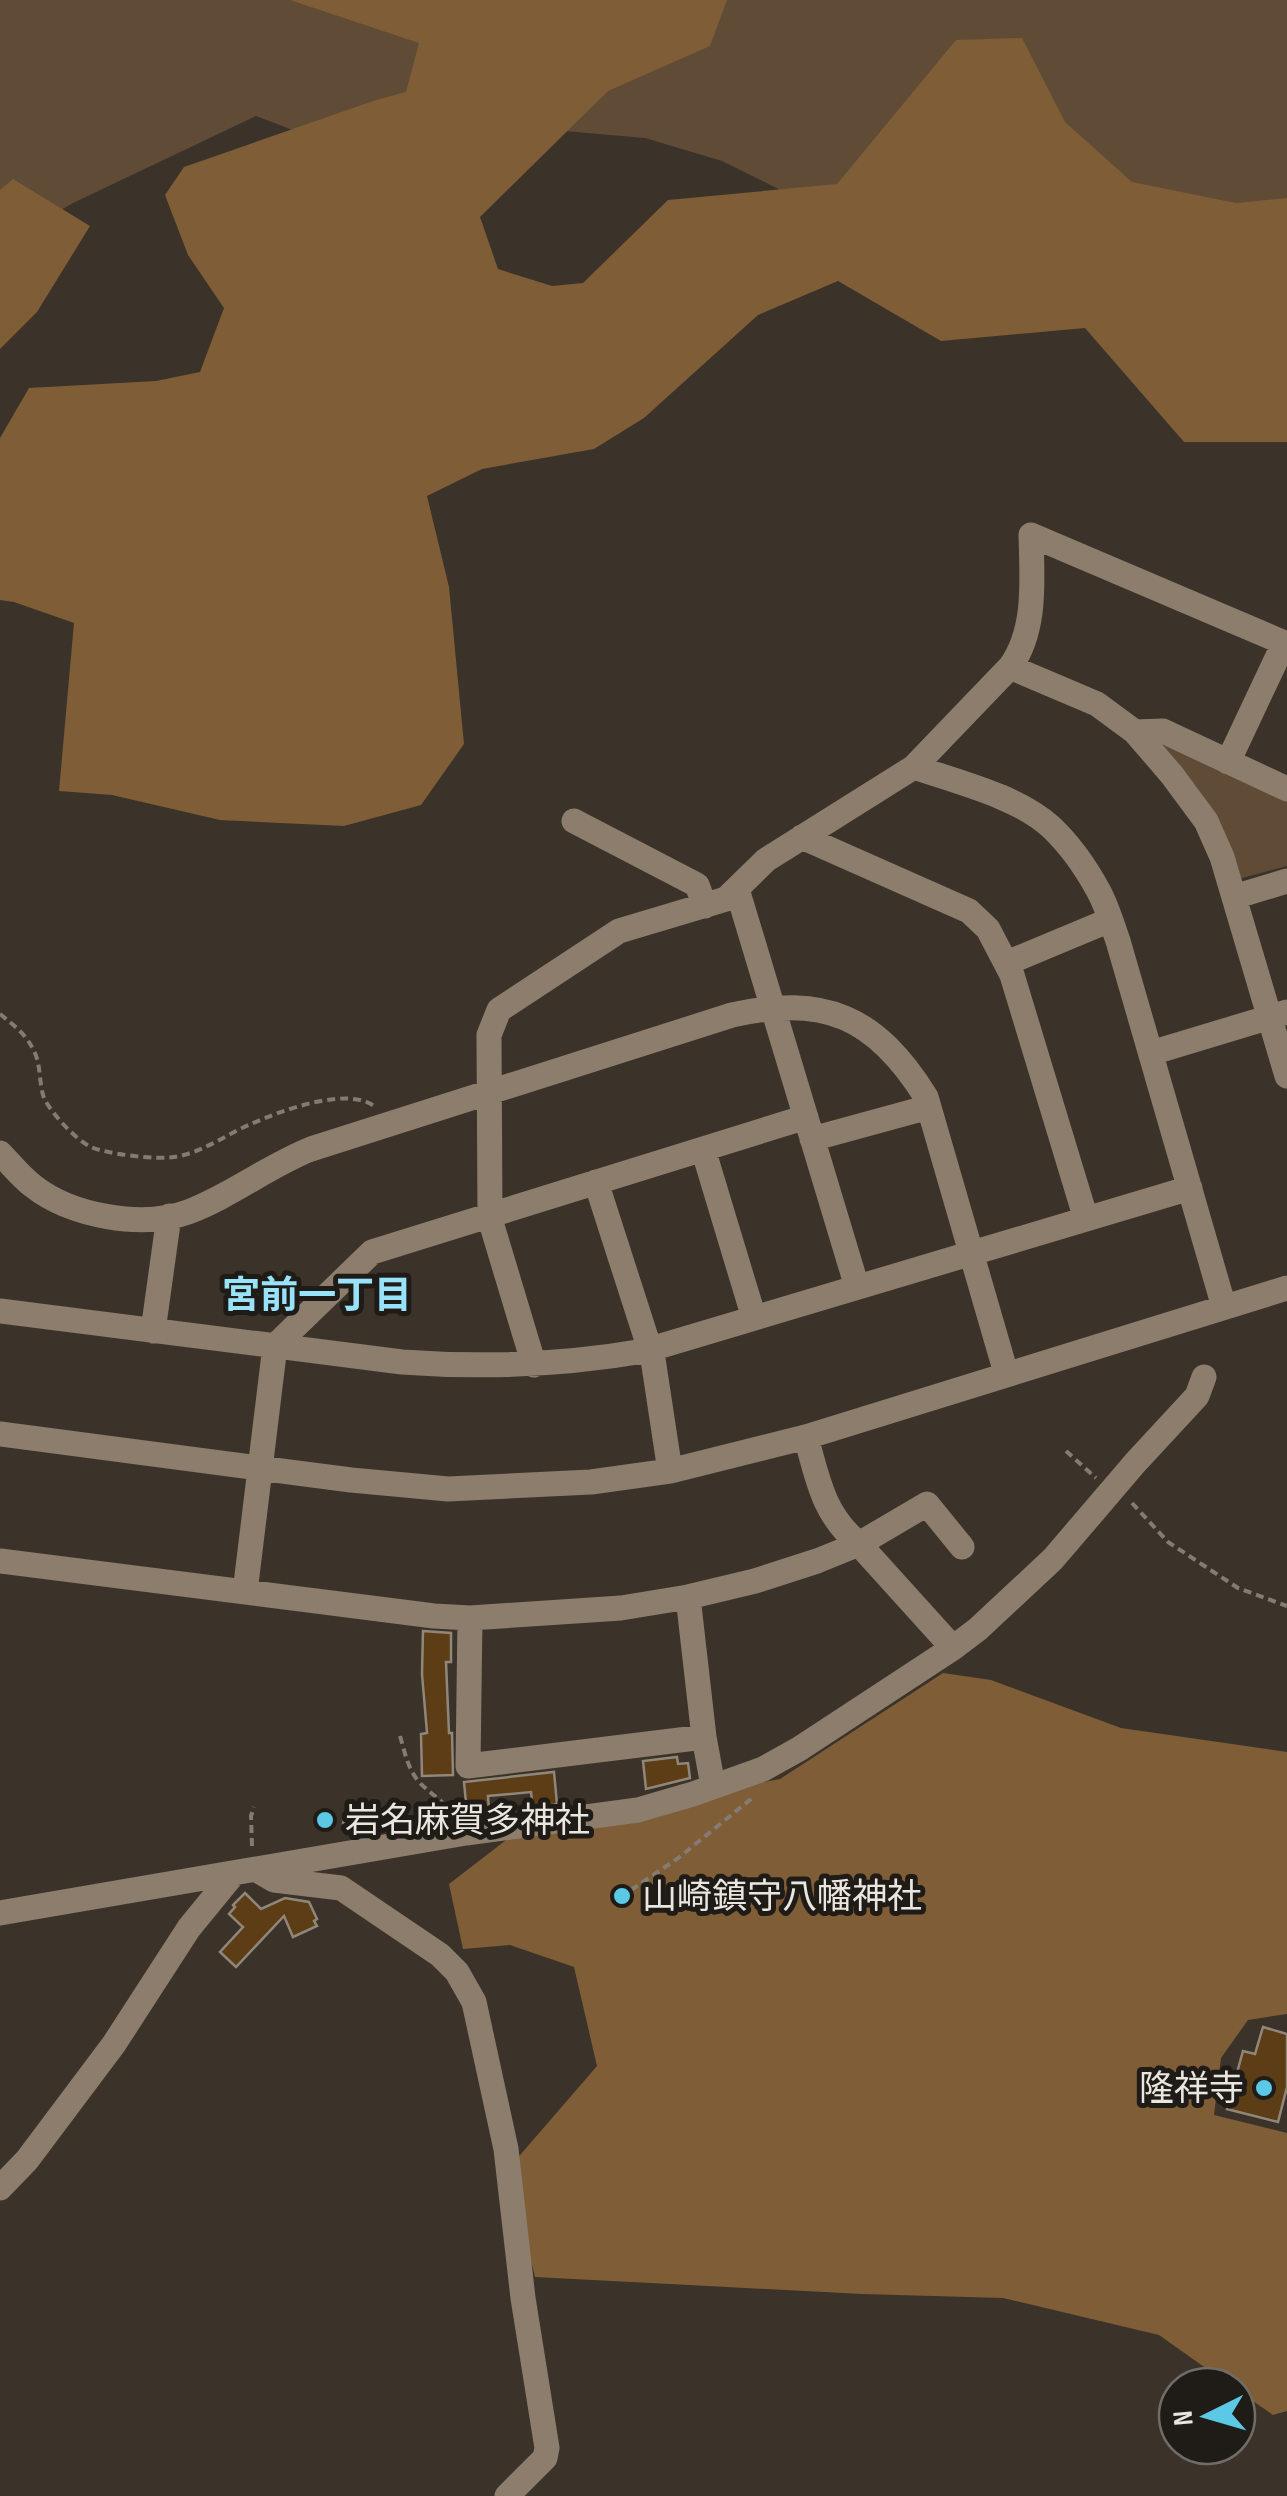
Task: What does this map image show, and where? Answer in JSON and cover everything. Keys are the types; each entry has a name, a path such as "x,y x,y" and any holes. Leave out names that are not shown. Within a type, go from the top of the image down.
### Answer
{"street":[{"path":"534,1365 490,1215 488,1035 498,1010 618,931 726,899 766,860 914,767 1020,652 1028,624 1032,584 1031,535 1286,644 1228,762"},
{"path":"1010,667 1097,704 1136,732 1206,821 1278,1014 1287,1076"},
{"path":"1136,732 1164,731 1287,789"},
{"path":"914,767 989,793 1050,825 1092,880 1110,920 1224,1307"},
{"path":"574,821 697,885 705,906"},
{"path":"802,837 969,912 988,929 1007,963 1086,1218"},
{"path":"1234,897 1287,881"},
{"path":"737,888 856,1287"},
{"path":"1007,963 1110,920"},
{"path":"0,1154 33,1186 64,1204 106,1217 146,1220 186,1214 299,1154 396,1122 732,1016 773,1008 820,1009 865,1028 889,1047 926,1098 1006,1374"},
{"path":"1150,1053 1278,1014"},
{"path":"245,1592 275,1346 372,1252 703,1149 929,1107"},
{"path":"703,1149 754,1318"},
{"path":"596,1182 650,1349 670,1471"},
{"path":"0,1311 402,1362 465,1366 592,1360 650,1349 1190,1188"},
{"path":"153,1330 168,1216"},
{"path":"0,1434 448,1489 591,1482 670,1471 806,1437 1287,1288"},
{"path":"0,1913 466,1833 638,1810 764,1769 978,1629 1053,1559 1197,1396 1204,1378"},
{"path":"806,1437 826,1505 847,1534 953,1648"},
{"path":"0,1561 470,1618 621,1608 756,1581 860,1544 927,1504 962,1546"},
{"path":"688,1597 713,1786"},
{"path":"470,1618 468,1766 704,1737"},
{"path":"0,2188 27,2160 114,2044 190,1928 248,1872"},
{"path":"248,1872 274,1880 341,1888 440,1956 457,1972 474,2002 506,2149 523,2298 547,2448 544,2458 507,2496"}],"path":[{"path":"0,1014 21,1030 36,1055 45,1099 66,1128 91,1147 134,1156 173,1158 299,1106 340,1099 365,1100 396,1122"},
{"path":"1066,1451 1132,1502 1168,1542 1238,1588 1287,1606"},
{"path":"400,1736 418,1781 444,1802 466,1833"},
{"path":"630,1890 754,1796"},
{"path":"248,1872 254,1807"}],"shaded area":[{"path":"0,0 1287,0 1287,223 843,221 722,161 645,138 498,125 340,148 256,116 73,203 0,245"},
{"path":"290,0 727,0 710,46 608,91 480,217 498,269 552,286 583,283 668,200 837,184 956,40 1022,38 1065,122 1132,182 1236,203 1287,198 1287,442 1184,442 1085,328 941,341 838,281 758,315 644,418 594,449 482,469 427,496 449,587 464,744 421,805 344,826 220,820 112,795 59,791 74,623 0,600 0,438 29,388 156,381 200,372 224,308 188,255 165,195 184,167 406,92 419,43"},
{"path":"13,179 90,226 37,312 0,349 0,190"},
{"path":"1161,744 1287,793 1287,866 1238,879"},
{"path":"943,1673 991,1680 1121,1728 1287,1752 1287,2014 1248,2020 1221,2058 1214,2115 1287,2133 1287,2411 1273,2415 1257,2404 1257,2366 1203,2366 1159,2335 1003,2298 535,2277 508,2169 597,2066 574,1967 510,1945 463,1949 449,1884 527,1824 780,1779"}],"building":[{"path":"423,1631 451,1633 451,1662 446,1662 453,1775 422,1776 421,1734 427,1733"},
{"path":"677,1757 678,1764 688,1763 690,1778 646,1789 643,1761"},
{"path":"554,1772 557,1804 533,1808 531,1792 488,1796 489,1811 467,1813 464,1782"},
{"path":"245,1893 261,1909 285,1898 309,1902 317,1926 293,1937 284,1916 236,1967 220,1952 243,1927 229,1914"},
{"path":"1263,2027 1287,2034 1287,2087 1278,2122 1227,2109 1243,2051 1255,2054"}],"place":[{"name":"岩名麻賀多神社","path":"325,1820"},
{"name":"山崎鎮守八幡神社","path":"622,1896"},
{"name":"隆祥寺","path":"1264,2088"}],"district":[{"name":"宮前一丁目","path":"317,1295"}]}
